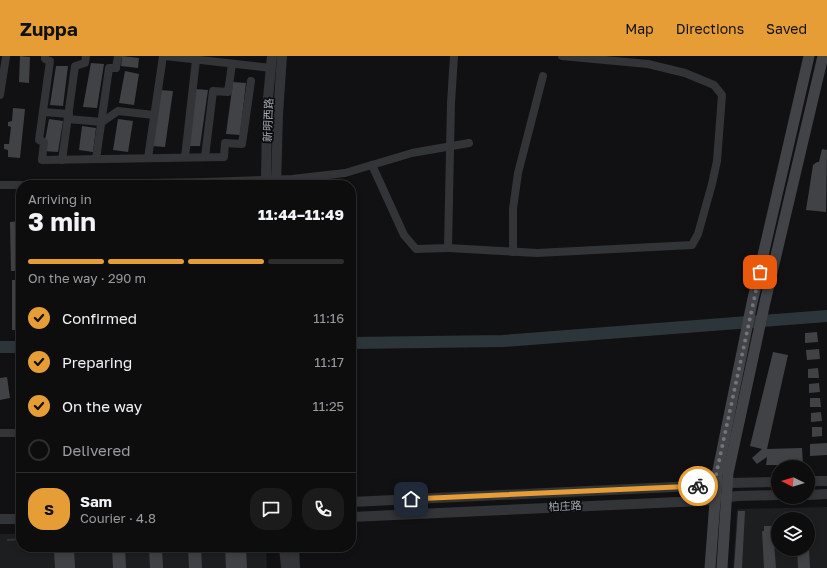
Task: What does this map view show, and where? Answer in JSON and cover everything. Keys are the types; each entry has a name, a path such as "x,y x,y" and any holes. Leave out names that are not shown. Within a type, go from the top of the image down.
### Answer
{"main road":[{"path":"721,484 716,475 752,303 809,56"},
{"path":"710,568 721,484 728,473 765,302 823,56"},
{"path":"720,499 722,568"}],"street":[{"path":"45,56 45,59 50,61 39,140 44,142 42,160 224,156 225,143 242,144 251,81"},
{"path":"62,160 76,66 85,63 86,56"},
{"path":"96,159 109,68 116,68 118,56"},
{"path":"148,158 154,115 168,56 196,60 214,59 232,64 271,68"},
{"name":"新明西路","path":"271,180 268,109 272,56"},
{"name":"新明西路","path":"271,180 282,56"},
{"path":"448,248 451,103 454,56"},
{"path":"372,165 404,235 416,249 448,248 537,253 692,245 698,234 717,161 722,95 714,84 685,73 648,64 562,56"},
{"path":"0,95 6,57"},
{"path":"185,157 196,60"},
{"path":"205,157 213,91 228,92 232,64"},
{"path":"513,252 513,209 518,173 543,76"},
{"path":"43,112 102,122 118,111 154,115"},
{"path":"285,180 345,173 412,153 469,143"},
{"path":"0,185 16,185"},
{"path":"0,433 16,433"},
{"path":"815,481 827,481"},
{"name":"柏庄路","path":"356,502 771,482"},
{"path":"815,495 827,494"},
{"name":"柏庄路","path":"356,517 771,495"},
{"path":"0,519 16,519"},
{"path":"284,552 286,568"},
{"path":"294,552 295,568"}],"shaded area":[{"path":"827,507 827,568 733,568 737,509"},
{"path":"0,534 16,534 16,552 266,552 267,568 0,568"}],"building":[{"path":"20,56 30,57 29,83 19,82"},
{"path":"122,56 139,58 138,68 121,66"},
{"path":"91,63 104,64 97,108 83,107"},
{"path":"56,66 68,66 63,106 50,105"},
{"path":"125,71 139,74 134,105 119,103"},
{"path":"233,82 246,83 240,135 226,134"},
{"path":"195,89 208,90 200,146 187,146"},
{"path":"160,90 173,91 165,147 152,146"},
{"path":"13,108 25,109 20,158 8,157 8,150 4,149 4,144 9,144 11,127 8,126 8,122 12,121"},
{"path":"49,119 63,121 58,152 43,151"},
{"path":"118,119 133,121 128,152 113,150"},
{"path":"82,126 96,128 93,152 79,150"},
{"path":"822,149 827,150 826,212 806,210 813,165 819,162"},
{"path":"16,221 16,271 11,271 10,222"},
{"path":"12,280 16,280 16,330 12,330"},
{"path":"817,332 818,342 805,343 805,333"},
{"path":"819,349 820,359 807,360 806,350"},
{"path":"773,352 788,355 767,449 802,448 803,460 771,460 771,465 766,465 767,457 757,464 752,458 762,449 750,446"},
{"path":"818,368 819,378 808,378 808,369"},
{"path":"7,377 10,398 0,400 0,378"},
{"path":"819,383 820,392 809,393 809,384"},
{"path":"810,398 820,398 821,407 810,407"},
{"path":"821,412 822,421 811,422 811,413"},
{"path":"812,427 822,427 822,436 812,437"},
{"path":"827,443 827,455 810,456 810,444"},
{"path":"738,511 745,511 742,568 734,568"},
{"path":"764,526 771,526 771,556 775,556 776,568 764,568 762,531 764,531"},
{"path":"54,552 74,552 75,568 55,568"},
{"path":"112,552 125,552 126,568 113,568"},
{"path":"149,552 162,552 163,568 150,568"},
{"path":"188,552 201,552 202,568 189,568"},
{"path":"225,552 246,552 247,568 226,568"},
{"path":"797,556 809,556 810,568 798,568"}],"waterway":[{"path":"356,343 503,341 827,316"},
{"path":"0,347 16,347"},
{"path":"8,540 16,539"}],"way so far":[{"path":"698,486 716,485 716,475 760,272"}],"route":[{"path":"411,499 698,486"}]}
